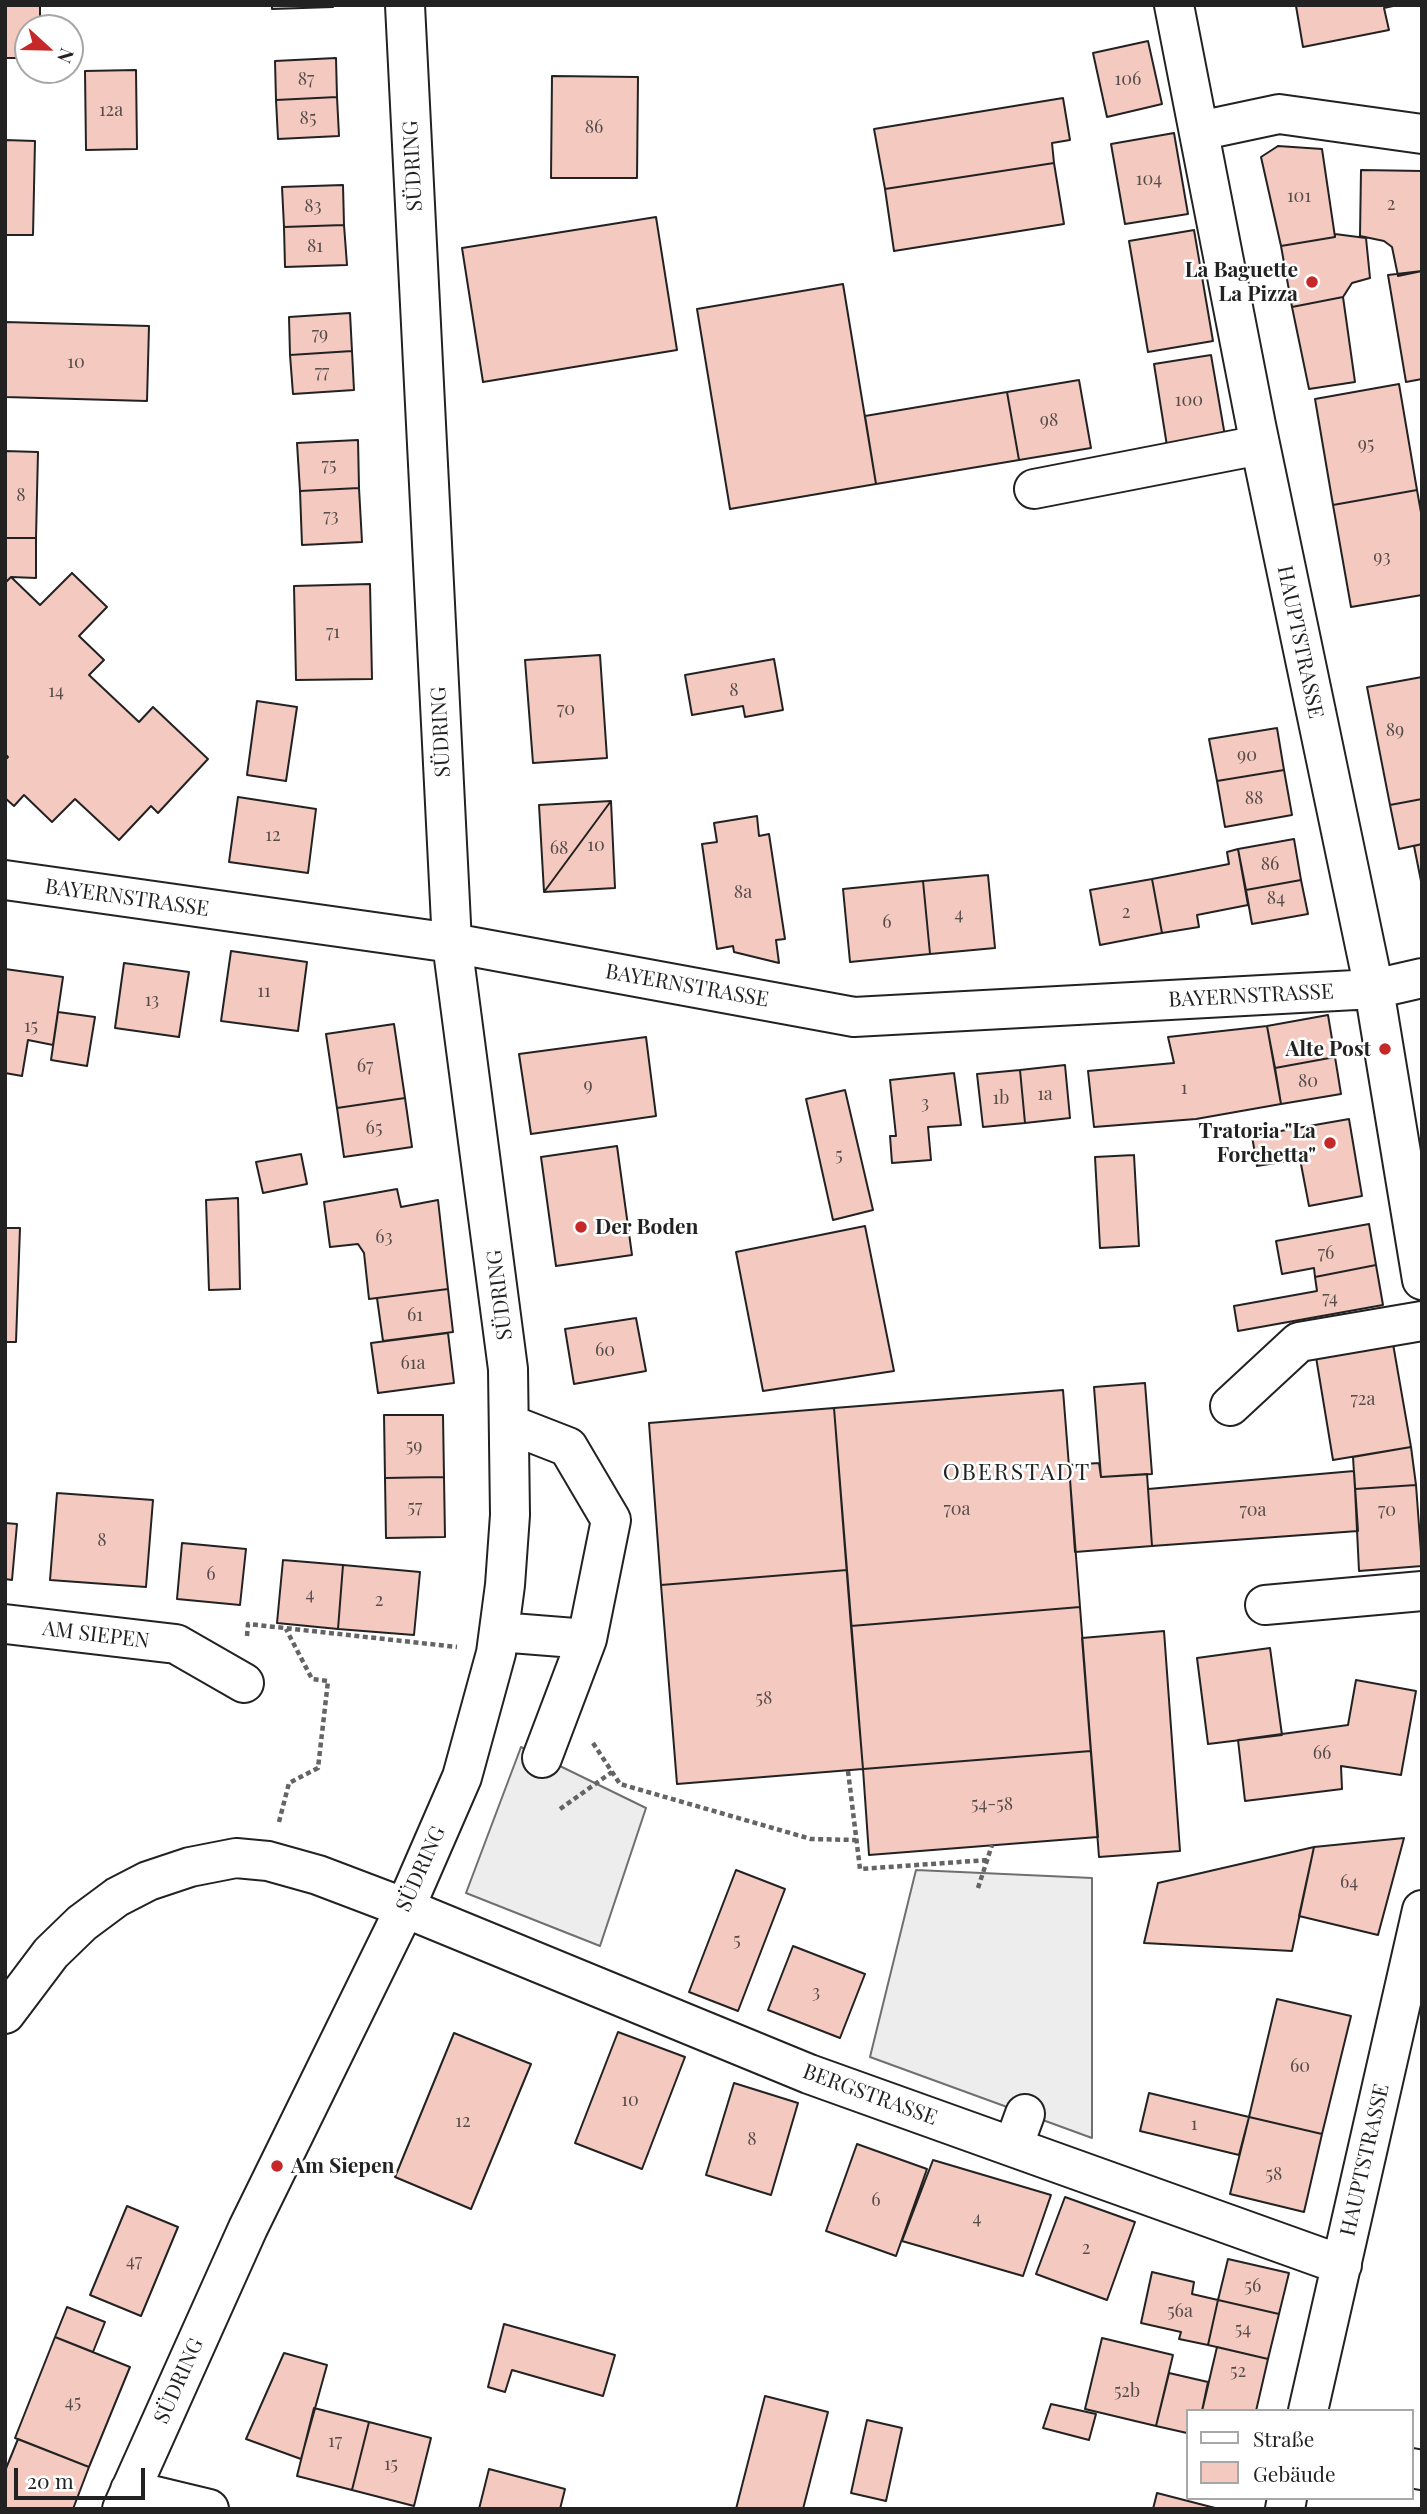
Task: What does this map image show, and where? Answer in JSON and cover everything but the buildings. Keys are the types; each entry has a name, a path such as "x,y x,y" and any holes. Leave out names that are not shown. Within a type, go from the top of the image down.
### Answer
{"street":[{"name":"SÜDRING","path":"126,2499 277,2166 405,1908 462,1777 497,1642 510,1515 509,1369 452,943 405,5"},
{"name":"HAUPTSTRASSE","path":"1174,5 1260,445 1374,989 1422,1280"},
{"path":"1199,131 1279,114 1422,134"},
{"path":"1034,489 1260,445"},
{"name":"BAYERNSTRASSE","path":"5,880 452,943 854,1017 1374,989 1422,978"},
{"path":"1230,1406 1299,1342 1422,1321"},
{"path":"509,1424 568,1447 611,1520 587,1639 542,1758"},
{"path":"1265,1605 1422,1591"},
{"name":"AM SIEPEN","path":"5,1624 176,1644 244,1684"},
{"path":"497,1642 587,1639"},
{"name":"BERGSTRASSE","path":"5,2014 51,1954 82,1923 117,1897 148,1881 190,1867 236,1858 268,1861 318,1875 405,1908 809,2074 1019,2130 1342,2265"},
{"name":"HAUPTSTRASSE","path":"1308,2409 1422,1910"},
{"path":"126,2499 209,2509"}],"path":[{"path":"244,1684 247,1624 497,1642"},
{"path":"268,1861 289,1783 318,1768 328,1681 313,1679 286,1628"},
{"path":"564,1700 620,1784 811,1839 856,1840"},
{"path":"848,1771 860,1869 988,1860"},
{"path":"561,1810 612,1772"},
{"path":"978,1888 992,1845"}],"shaded area":[{"path":"521,1747 646,1808 600,1946 466,1893"},
{"path":"916,1870 1092,1878 1092,2138 870,2057"}],"place":[{"name":"La Baguette La Pizza","path":"1312,282"},
{"name":"Alte Post","path":"1385,1049"},
{"name":"Tratoria \"La Forchetta\"","path":"1330,1143"},
{"name":"Der Boden","path":"581,1227"},
{"name":"Am Siepen","path":"277,2166"}],"district":[{"name":"OBERSTADT","path":"1017,1473"}]}
